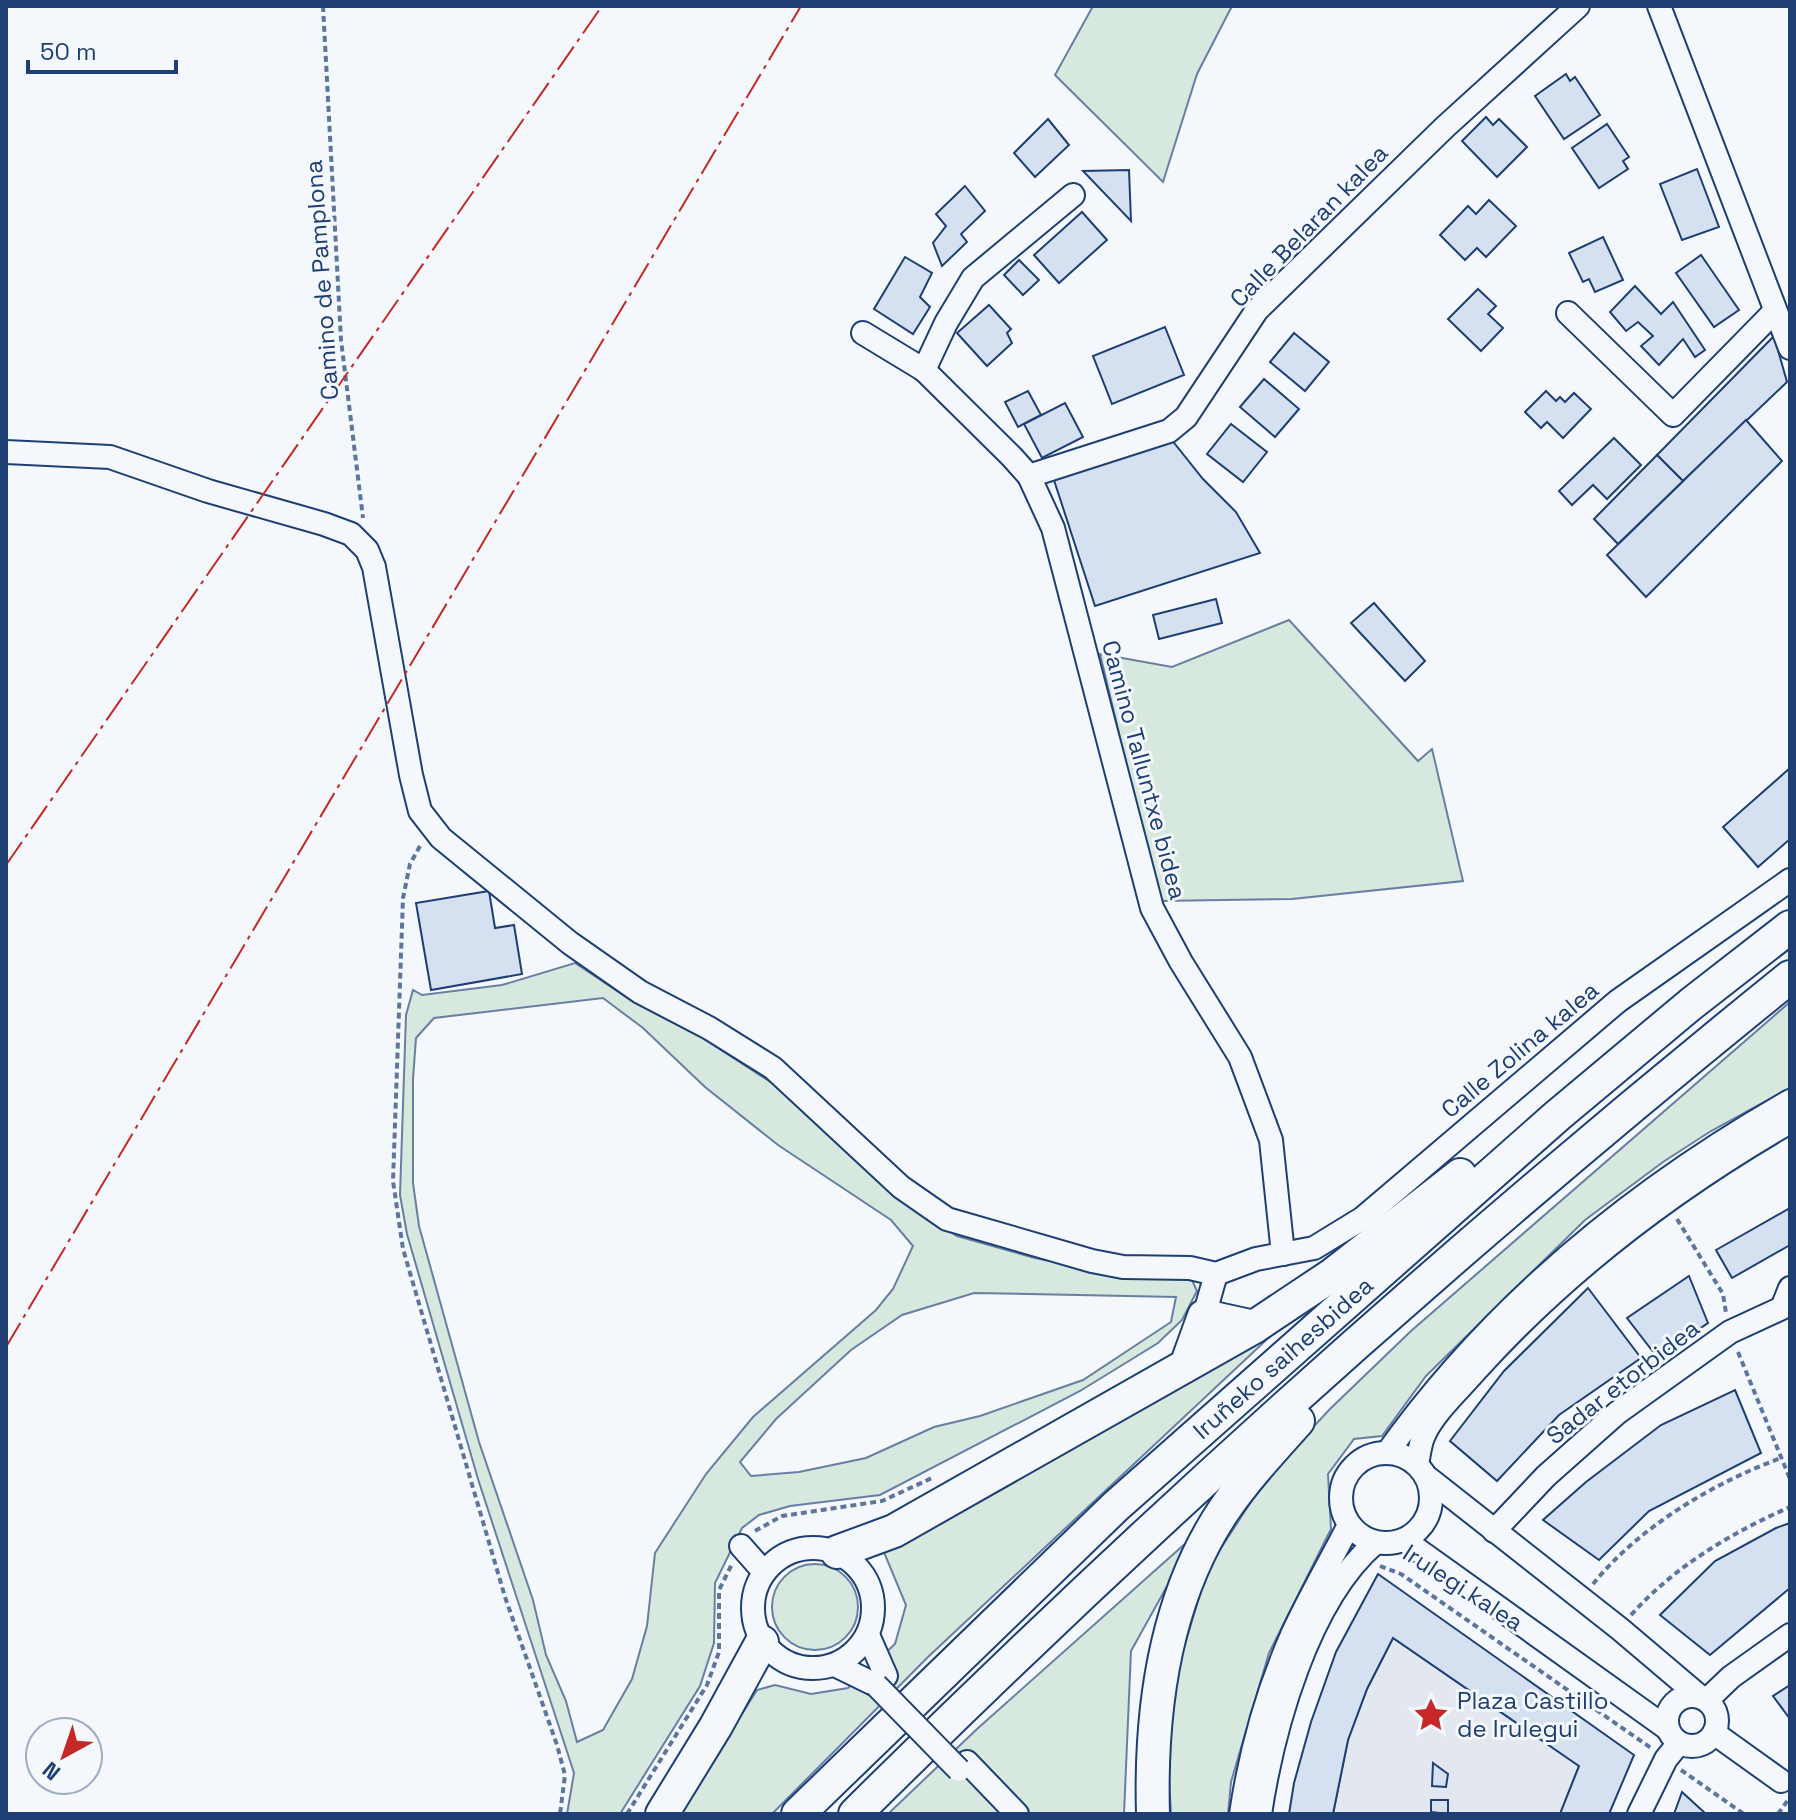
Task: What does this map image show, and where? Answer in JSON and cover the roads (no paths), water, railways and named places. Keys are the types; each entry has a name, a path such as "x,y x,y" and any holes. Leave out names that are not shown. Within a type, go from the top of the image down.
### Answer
{"highway":[{"name":"Iruñeko saihesbidea","path":"798,1814 1116,1506 1557,1116 1790,927"},
{"name":"Iruñeko saihesbidea","path":"855,1814 1006,1664 1219,1467 1469,1244 1790,977"},
{"path":"837,1552 894,1531 1254,1327 1332,1275 1607,1053 1652,1036"},
{"path":"1153,1814 1152,1771 1159,1682 1177,1611 1195,1562 1223,1512 1258,1465 1311,1406 1552,1189 1651,1090"},
{"path":"1187,1363 1204,1316 1254,1327"},
{"path":"662,1814 716,1726 762,1642"}],"street":[{"name":"Calle Belaran kalea","path":"1029,476 1169,431 1186,417 1257,310 1445,127 1578,6"},
{"path":"1659,6 1790,348"},
{"path":"924,370 946,323 973,278 1073,195"},
{"path":"1568,313 1673,415 1775,311"},
{"name":"Camino Talluntxe bidea","path":"863,333 924,370 1029,476 1053,528 1152,908 1181,962 1240,1057 1271,1140 1283,1254"},
{"path":"6,452 110,457 208,491 351,534 367,550 374,567 414,787 420,811 441,838 570,943 640,992 709,1028 773,1068 901,1187 947,1219 1092,1261 1123,1267 1190,1268 1216,1274 1204,1316"},
{"name":"Calle Zolina kalea","path":"1216,1274 1256,1259 1314,1248 1363,1218 1618,1001 1790,880"},
{"path":"1387,1453 1407,1424 1476,1345 1545,1275 1669,1175 1790,1101"},
{"path":"1671,1744 1694,1746 1709,1739 1714,1733 1716,1711 1620,1629 1494,1531 1422,1471 1408,1458 1387,1453 1372,1455 1359,1461 1349,1471 1343,1484 1343,1513 1349,1525 1361,1536 1375,1543 1390,1544 1416,1533 1426,1521 1431,1508 1432,1493 1422,1471 1424,1434 1490,1355 1562,1283 1666,1201 1729,1157 1790,1122"},
{"name":"Sadar etorbidea","path":"1494,1531 1546,1476 1617,1413 1730,1332 1787,1302"},
{"path":"1241,1814 1254,1747 1272,1687 1292,1635 1349,1525"},
{"name":"Irulegi kalea","path":"1404,1540 1671,1744"},
{"name":"Irulegi kalea","path":"1260,1814 1275,1742 1294,1678 1340,1580 1375,1543"},
{"path":"741,1546 764,1572"},
{"path":"835,1665 855,1652 868,1635 873,1617 873,1597 863,1574 837,1552 806,1548 781,1556 764,1572 753,1595 754,1622 762,1642 778,1658 801,1668 835,1665 881,1680"},
{"path":"868,1635 881,1680 963,1766 1017,1814"},
{"path":"1639,1814 1671,1744 1666,1721 1670,1706 1683,1696 1703,1698 1790,1635"},
{"path":"1714,1733 1786,1789"},
{"path":"963,1766 1000,1814"}],"place":[{"name":"Plaza Castillo de Irulegui","path":"1431,1715"}]}
